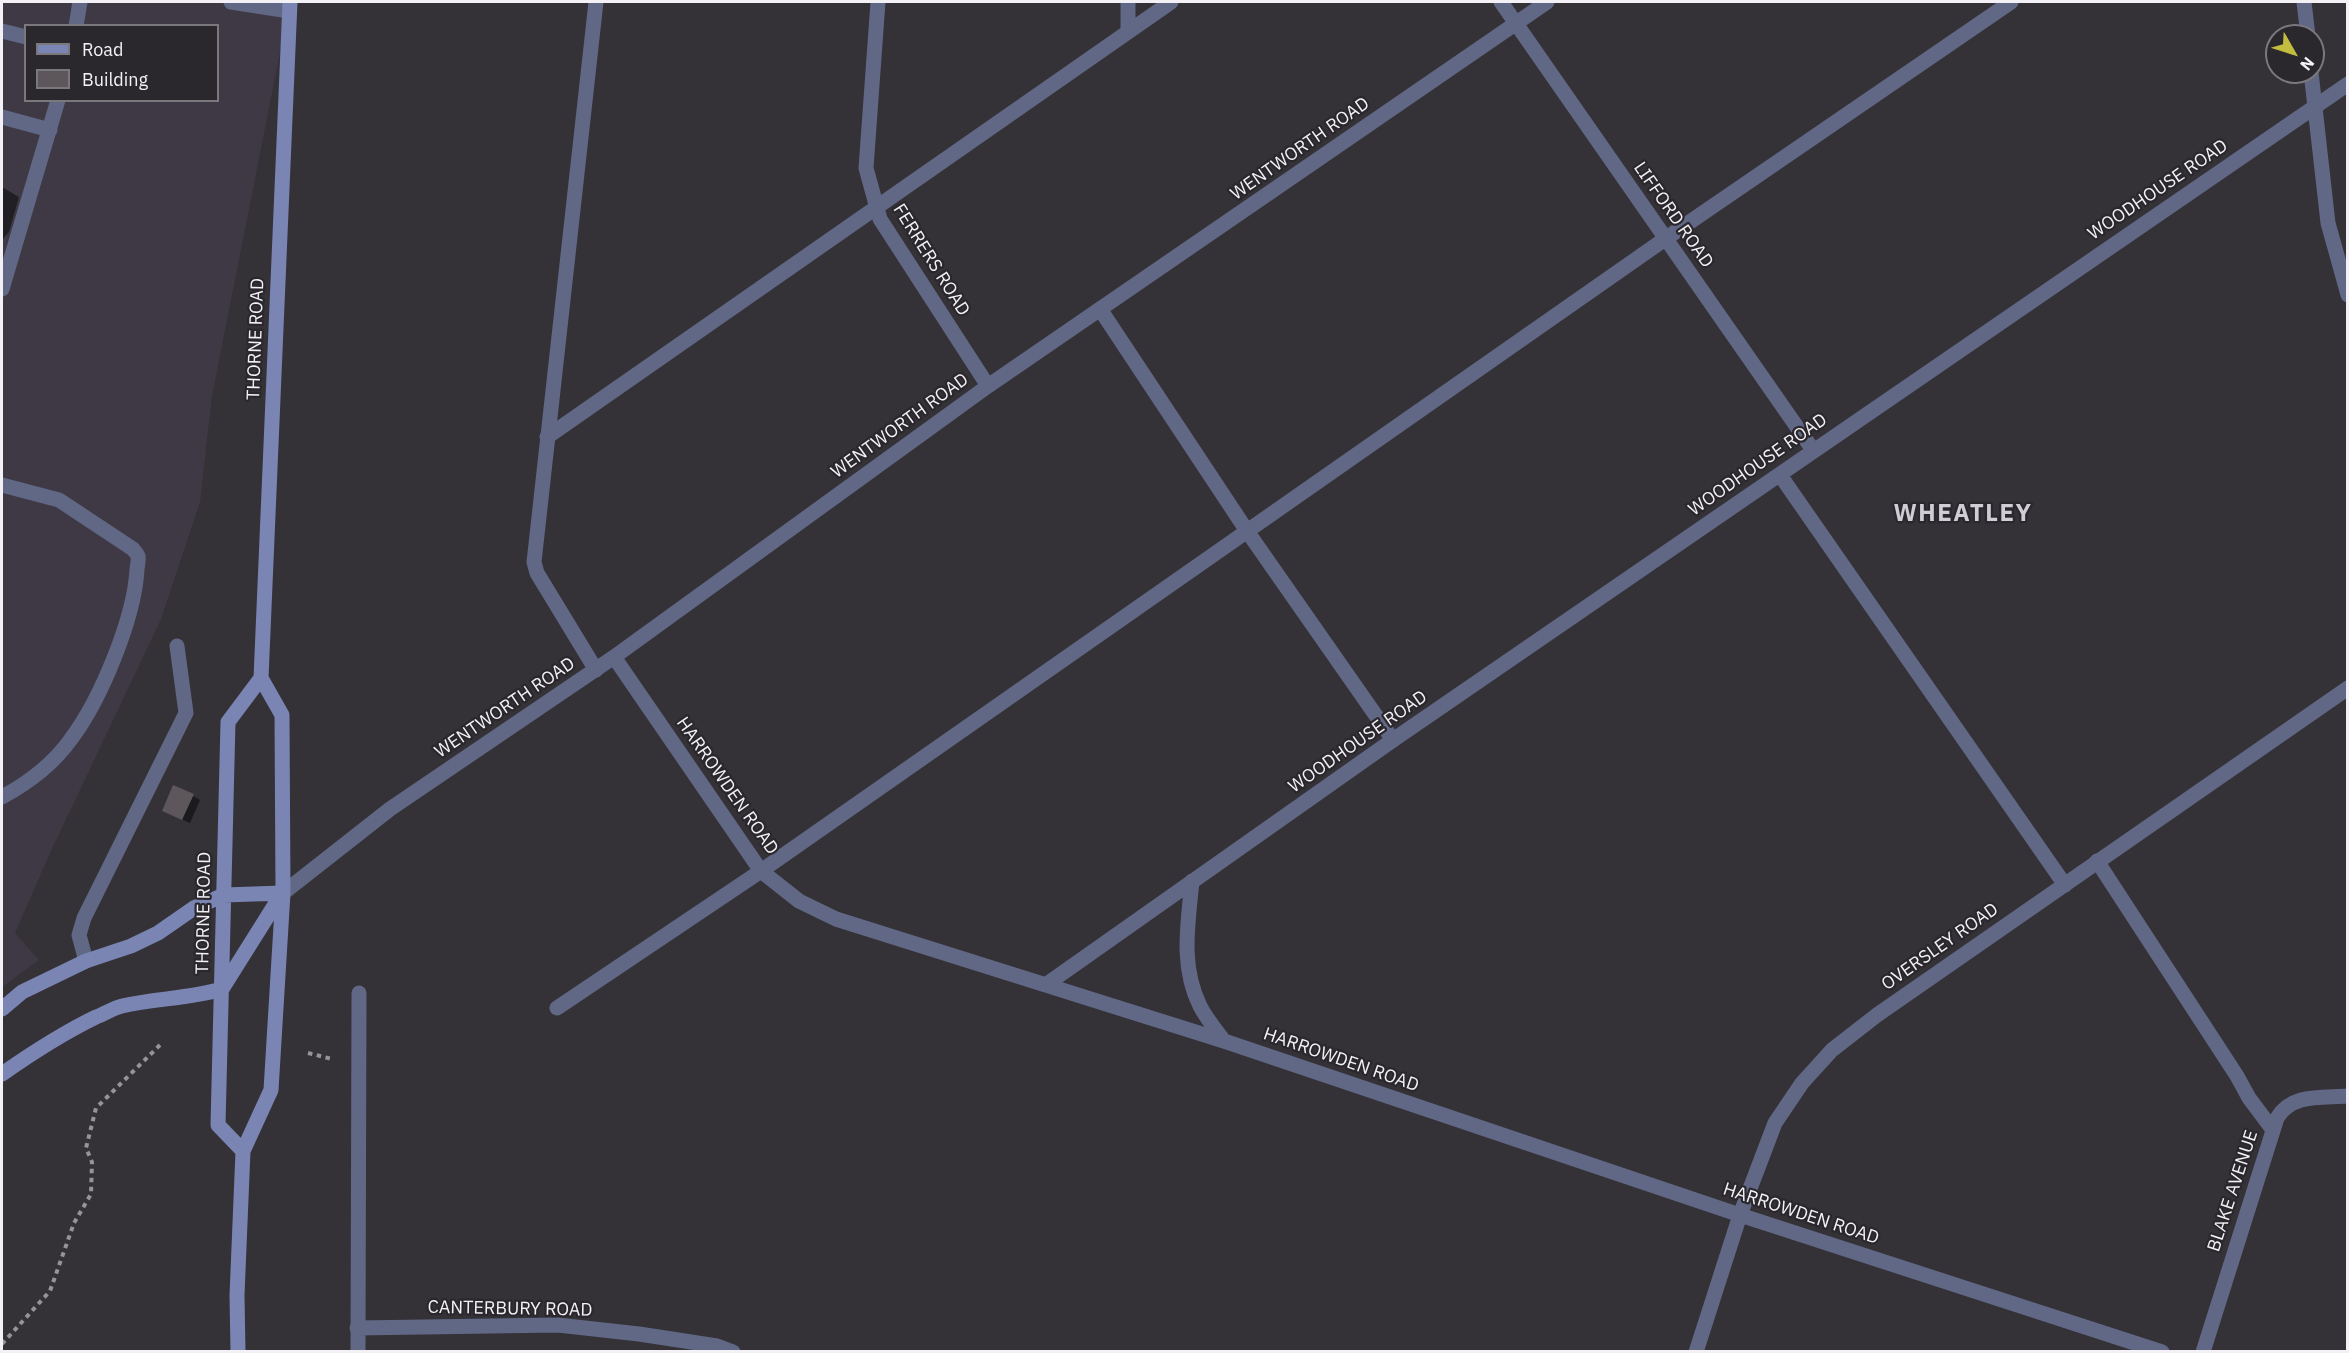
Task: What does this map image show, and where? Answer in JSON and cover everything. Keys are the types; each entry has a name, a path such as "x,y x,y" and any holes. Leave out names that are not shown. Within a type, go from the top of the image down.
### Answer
{"street":[{"path":"76,24 80,2"},
{"path":"231,2 289,6"},
{"path":"596,2 534,562 537,573 596,670"},
{"name":"FERRERS ROAD","path":"878,2 866,168 875,206 879,219 988,386"},
{"path":"1128,2 1128,31"},
{"path":"547,437 875,206 1171,2"},
{"name":"LIFFORD ROAD","path":"1501,2 1813,450"},
{"name":"WENTWORTH ROAD","path":"283,892 405,798 596,670 988,386 1548,2"},
{"path":"558,1008 761,871 1665,239 2010,2"},
{"path":"2304,2 2307,24"},
{"name":"THORNE ROAD","path":"243,1151 218,1125 228,722 261,678 289,6"},
{"path":"2,31 24,36"},
{"path":"2312,84 2328,223 2348,295"},
{"name":"WOODHOUSE ROAD","path":"1047,984 1393,740 2348,84"},
{"path":"2,289 57,102"},
{"path":"2,117 50,130"},
{"path":"1100,309 1247,531 1393,740"},
{"path":"1780,475 2065,885"},
{"path":"2,485 59,500 133,549 138,556 136,589 120,643 95,698 71,739 44,768 19,788 2,796"},
{"path":"86,961 79,935 84,918 186,713 177,646"},
{"name":"HARROWDEN ROAD","path":"614,657 761,871 799,900 836,919 1224,1041 1740,1215 2162,1352"},
{"path":"238,1352 237,1295 243,1151 272,1090 283,892 282,715 261,678"},
{"name":"OVERSLEY ROAD","path":"1696,1352 1740,1215 1775,1123 1802,1083 1832,1050 1877,1015 2348,688"},
{"path":"2097,861 2249,1098 2273,1130"},
{"path":"1192,881 1185,950 1190,978 1200,1007 1224,1041"},
{"path":"2,1009 22,992 86,961 131,946 158,933 194,908 224,895 283,892"},
{"path":"2,1074 79,1026 119,1007 164,998 196,996 222,989 283,892"},
{"path":"358,1352 359,993"},
{"name":"BLAKE AVENUE","path":"2203,1352 2273,1130 2284,1107 2300,1099 2348,1096"},
{"name":"CANTERBURY ROAD","path":"357,1328 558,1325 639,1334 717,1347 733,1352"}],"path":[{"path":"2,1344 50,1291 74,1223 91,1194 92,1162 86,1148 96,1108 161,1044"}],"shaded area":[{"path":"2,2 290,2 212,396 200,502 161,619 51,851 15,933 39,960 2,987"}],"building":[{"path":"173,785 194,794 182,820 162,811"}],"district":[{"name":"WHEATLEY","path":"1963,514"}]}
